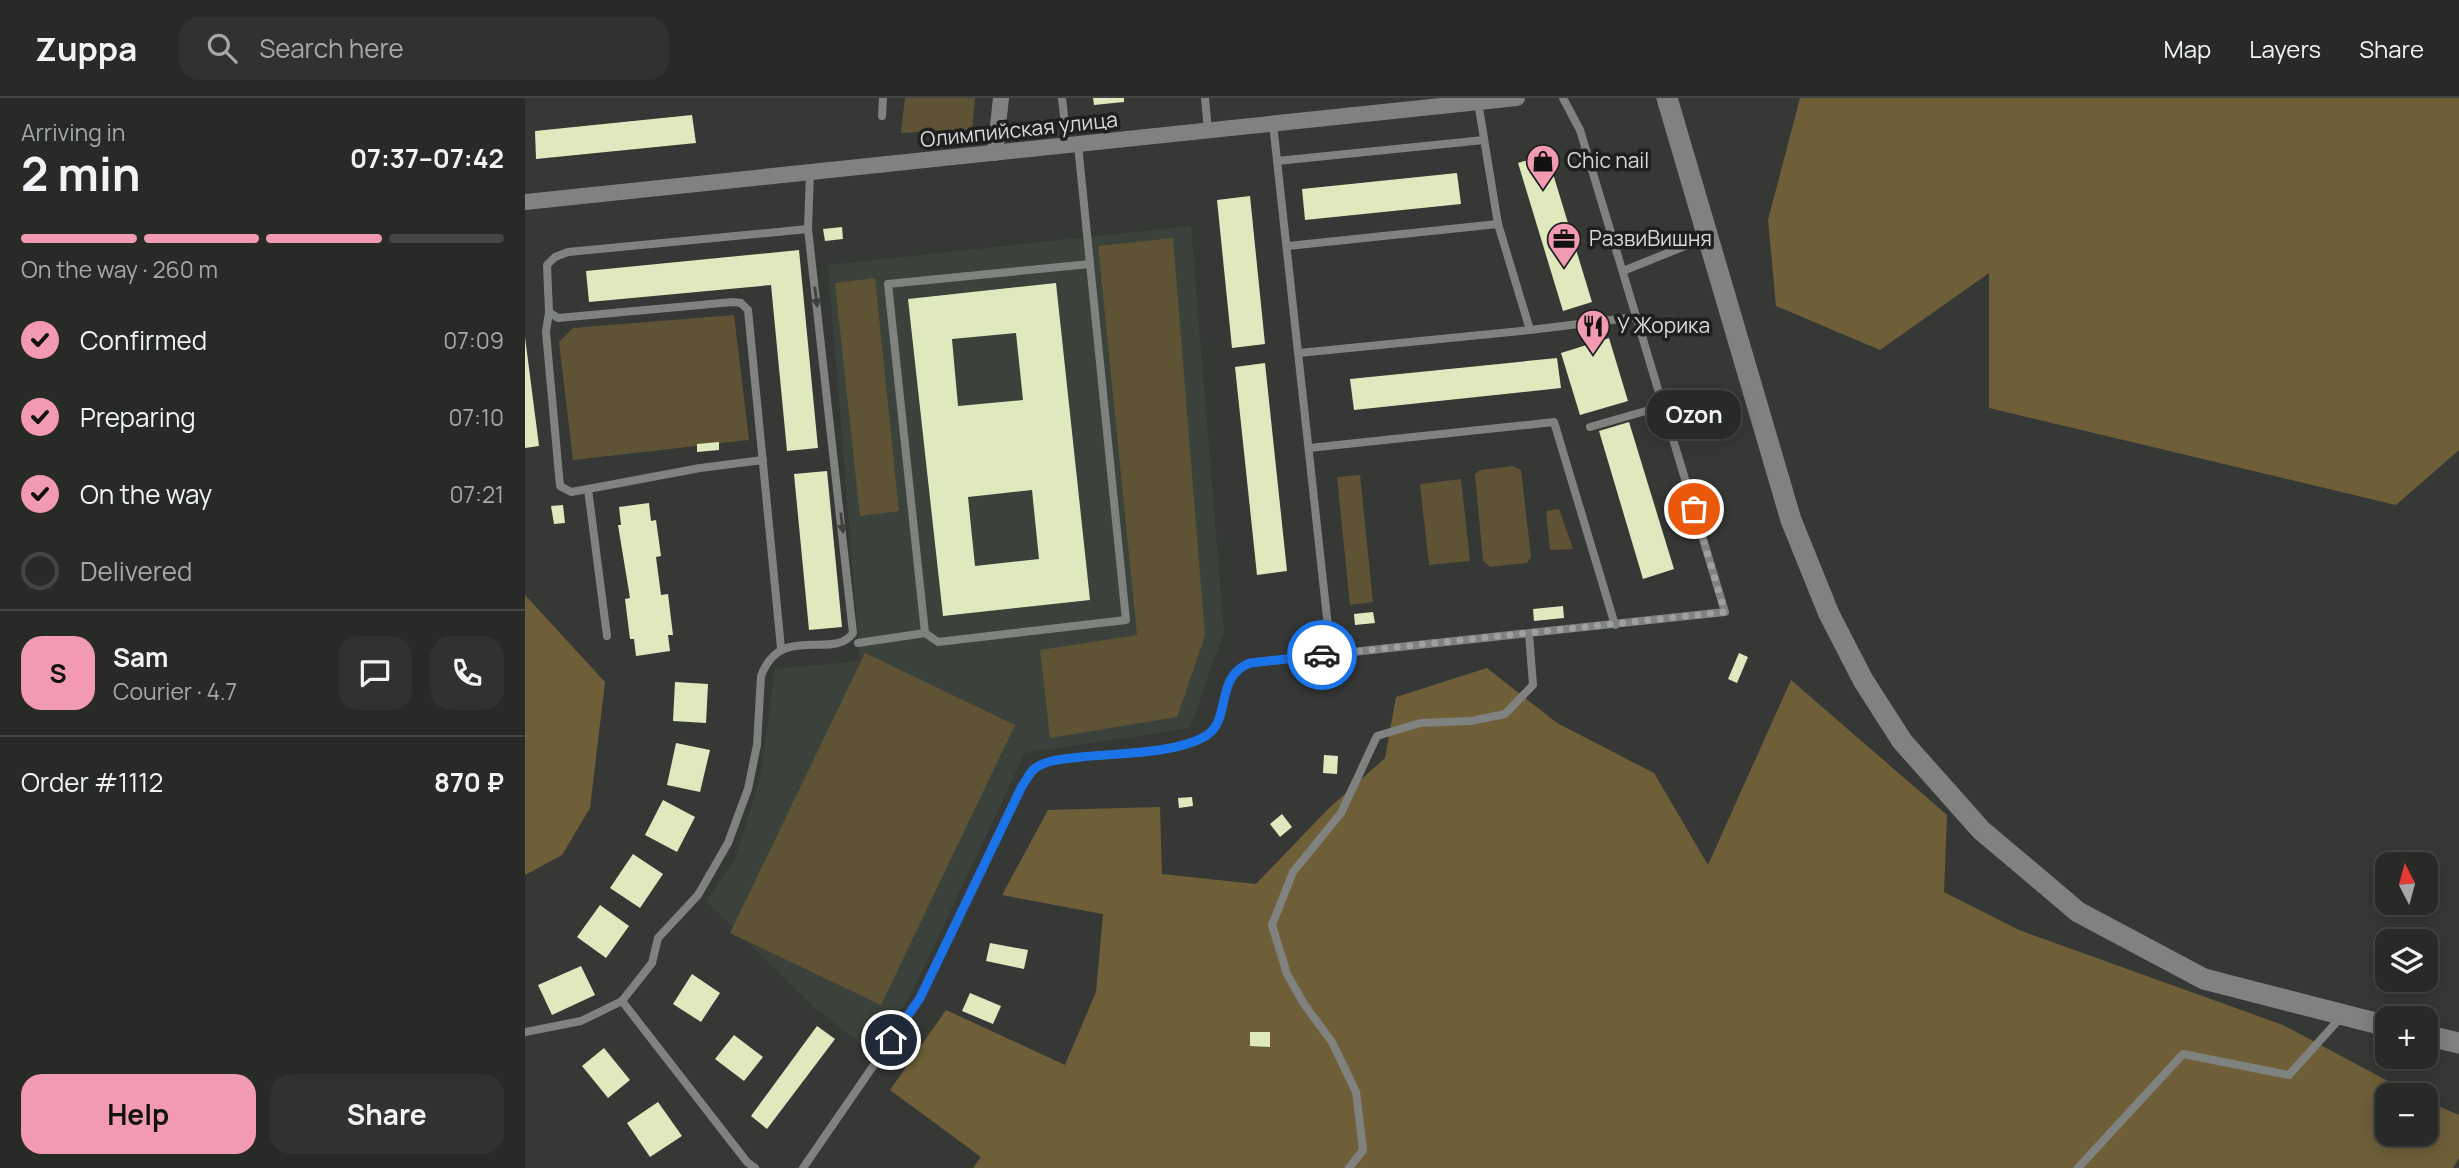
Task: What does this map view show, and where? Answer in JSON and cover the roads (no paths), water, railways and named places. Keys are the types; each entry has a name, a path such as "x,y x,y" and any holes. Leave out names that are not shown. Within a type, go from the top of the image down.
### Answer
{"street":[{"path":"995,153 1001,98"},
{"name":"Олимпийская улица","path":"525,202 1517,98"},
{"path":"1667,98 1786,504 1829,614 1863,680 1902,741 1981,830 2078,912 2204,979 2375,1023"},
{"path":"2438,1038 2459,1043"}],"lane":[{"path":"882,116 883,98"},
{"path":"1062,98 1064,116"},
{"path":"1205,98 1209,131"},
{"path":"803,1168 920,998 1022,786 1035,768 1056,760 1188,746 1209,735 1217,725 1230,678 1240,667 1250,663 1725,612 1580,130 1563,98"},
{"path":"1478,102 1498,224 1530,330"},
{"path":"1273,124 1331,654"},
{"path":"1277,161 1484,140"},
{"path":"858,643 925,633 938,642 1126,620 1078,145"},
{"path":"525,1032 581,1021 622,1001 652,963 658,938 698,895 728,843 748,789 757,745 761,676 772,656 781,648 845,641 851,637 854,630 808,229 810,172"},
{"path":"1288,246 1498,224"},
{"path":"763,460 700,468 571,492 560,486 546,332 549,312 547,265 563,253 808,229"},
{"path":"1623,271 1708,237"},
{"path":"925,633 888,284 1090,264"},
{"path":"549,312 558,318 733,302 744,304 749,315 781,648"},
{"path":"1299,353 1636,317"},
{"path":"1590,427 1663,406"},
{"path":"1309,448 1554,422 1615,625"},
{"path":"588,489 607,636"},
{"path":"1349,1168 1363,1150 1356,1091 1332,1042 1304,1004 1287,974 1272,925 1293,872 1341,813 1377,736 1420,723 1471,721 1505,714 1533,685 1529,634"},
{"path":"622,1001 747,1162 755,1168"},
{"path":"2078,1168 2183,1054 2289,1075 2341,1016"}],"place":[{"name":"Chic nail","path":"1543,191"},
{"name":"РазвиВишня","path":"1564,269"},
{"name":"У Жорика","path":"1593,356"},
{"name":"Ozon","path":"1694,509"}]}
